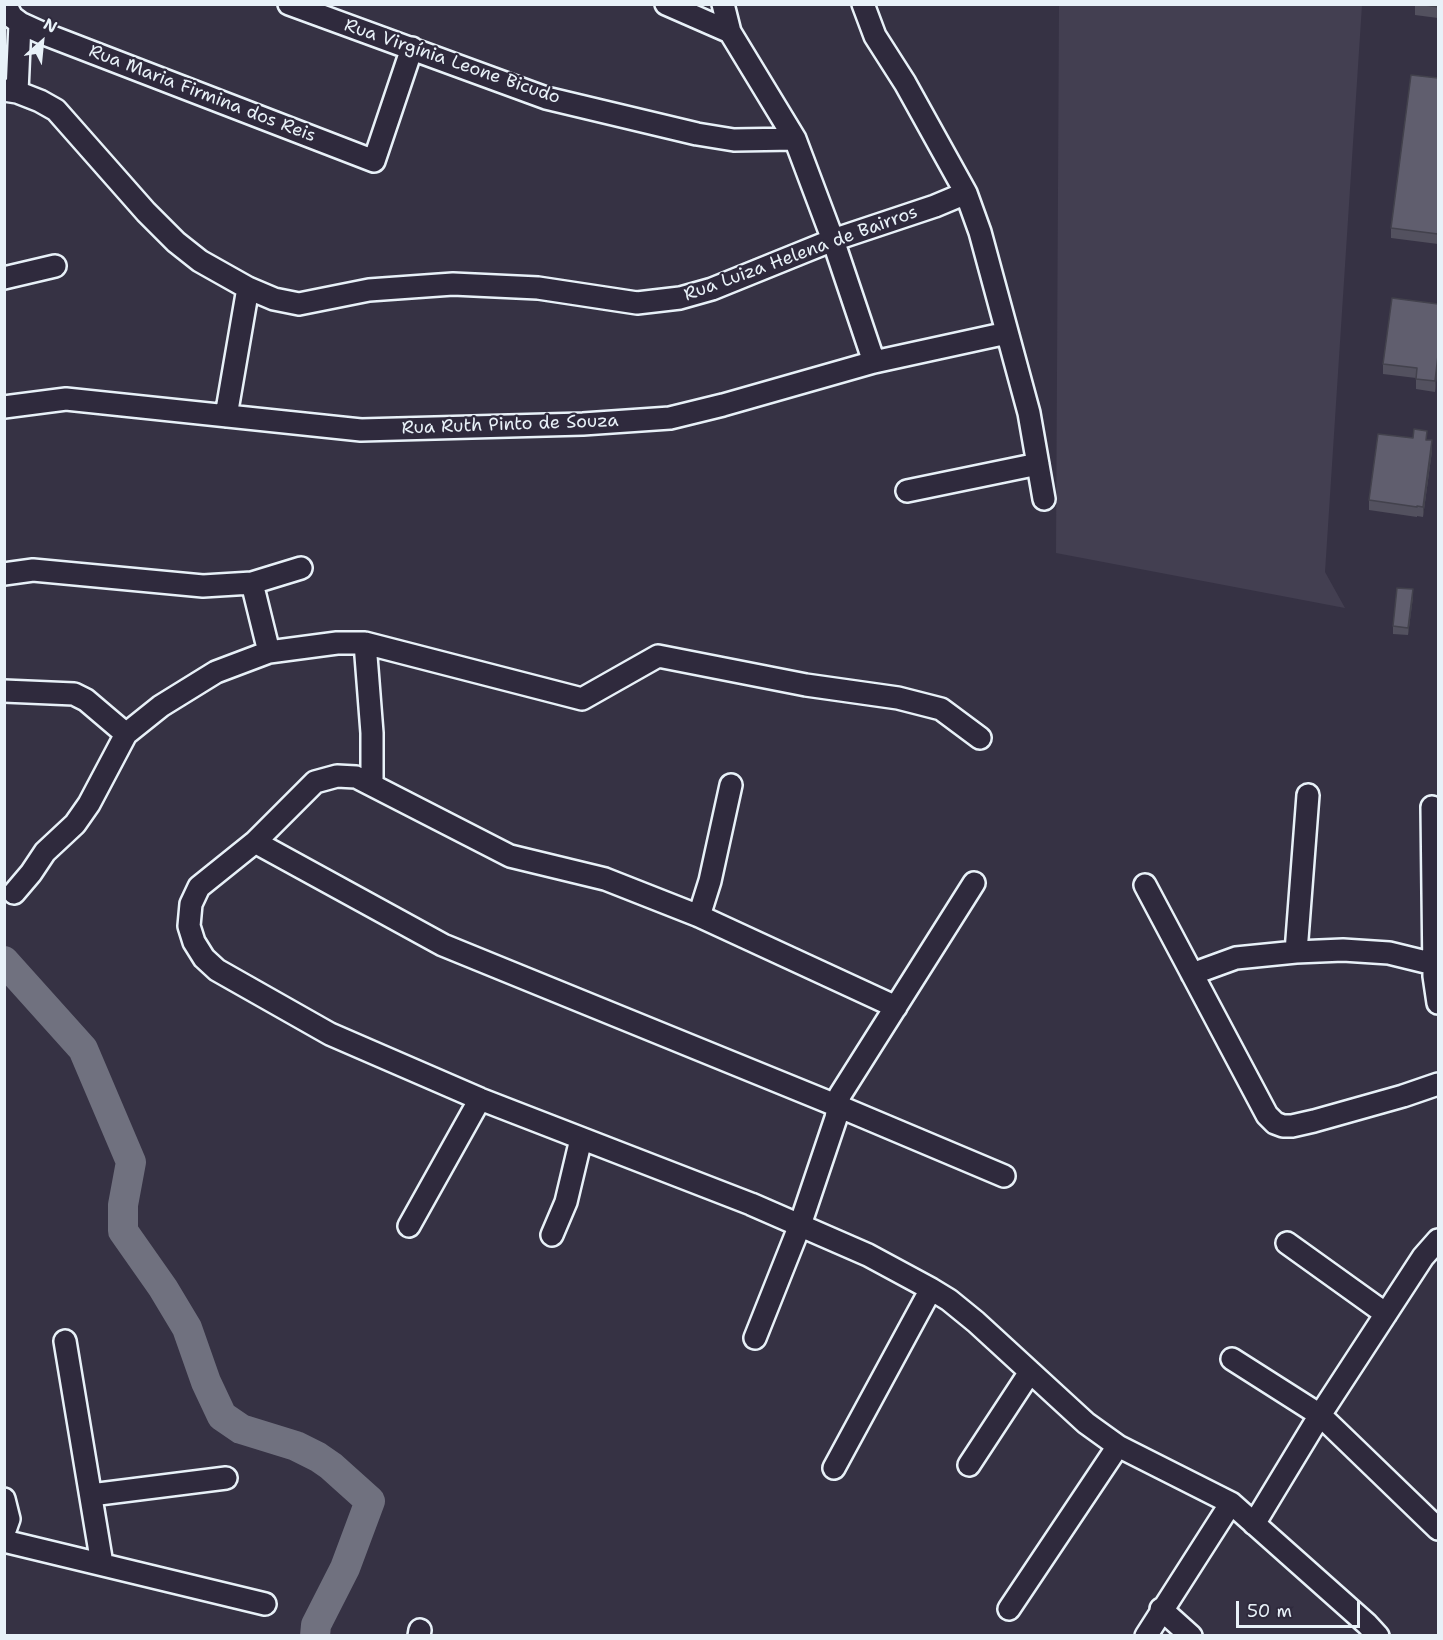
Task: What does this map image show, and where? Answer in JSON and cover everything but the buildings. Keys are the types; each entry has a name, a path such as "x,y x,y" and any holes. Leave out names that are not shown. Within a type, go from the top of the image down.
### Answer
{"street":[{"path":"5,4 12,17 20,23 11,91"},
{"name":"Rua Virgínia Leone Bicudo","path":"289,4 546,98 697,134 734,140 795,139"},
{"path":"666,4 730,32"},
{"path":"723,4 730,32 795,139 833,240 874,362"},
{"path":"863,4 875,36 966,193 980,232 1029,414 1044,499"},
{"name":"Rua Maria Firmina dos Reis","path":"20,23 374,161 412,48"},
{"name":"Rua Luiza Helena de Bairros","path":"11,91 40,101 56,110 146,212 176,242 200,261 248,288 274,299 299,304 369,290 453,284 538,288 637,303 680,298 711,289 833,240 935,206 966,193"},
{"path":"4,278 55,266"},
{"path":"226,416 248,288"},
{"name":"Rua Ruth Pinto de Souza","path":"4,407 66,399 361,430 584,424 659,419 723,405 874,362 1007,333"},
{"path":"907,491 1038,464"},
{"path":"4,574 33,570 203,586 252,583 301,568"},
{"path":"252,583 269,652"},
{"path":"365,643 372,733 372,785"},
{"path":"14,893 45,852 75,824 89,804 126,734 161,706 216,672 269,652 365,643 582,699 658,656 806,685 898,699 941,709 980,738"},
{"path":"4,691 74,694 86,700 126,734"},
{"path":"896,1007 699,916 605,879 510,856 356,777 337,776 315,782 255,842 199,887 191,904 189,926 194,942 204,958 217,970 330,1034 480,1099 800,1225 868,1255 949,1300 1086,1423 1118,1446 1231,1503 1378,1635"},
{"path":"699,916 710,881 731,785"},
{"path":"1296,952 1308,795"},
{"path":"1432,807 1434,976 1438,1003"},
{"path":"255,842 443,945 1004,1176"},
{"path":"755,1338 800,1225 836,1118 840,1095 974,883"},
{"path":"1145,885 1267,1115 1275,1123 1292,1126 1314,1121 1438,1084"},
{"path":"1192,974 1236,958 1343,950 1389,953 1434,964"},
{"path":"409,1226 480,1099"},
{"path":"552,1235 566,1202 581,1139"},
{"path":"1254,1524 1386,1314 1423,1257 1438,1240"},
{"path":"1287,1243 1386,1314"},
{"path":"834,1468 931,1289"},
{"path":"65,1341 102,1564"},
{"path":"1232,1359 1320,1416 1437,1525"},
{"path":"969,1465 1030,1372"},
{"path":"1009,1609 1118,1446"},
{"path":"91,1496 226,1478"},
{"path":"4,1499 9,1519 4,1533"},
{"path":"1146,1635 1231,1503"},
{"path":"4,1541 265,1604"},
{"path":"1161,1609 1191,1635"}],"shaded area":[{"path":"1059,5 1362,5 1325,572 1345,608 1056,553"}],"waterway":[{"path":"4,961 83,1049 131,1162 123,1205 123,1231 163,1288 187,1328 206,1382 222,1416 241,1429 296,1446 318,1457 370,1501 345,1568 316,1625 315,1636"}]}
